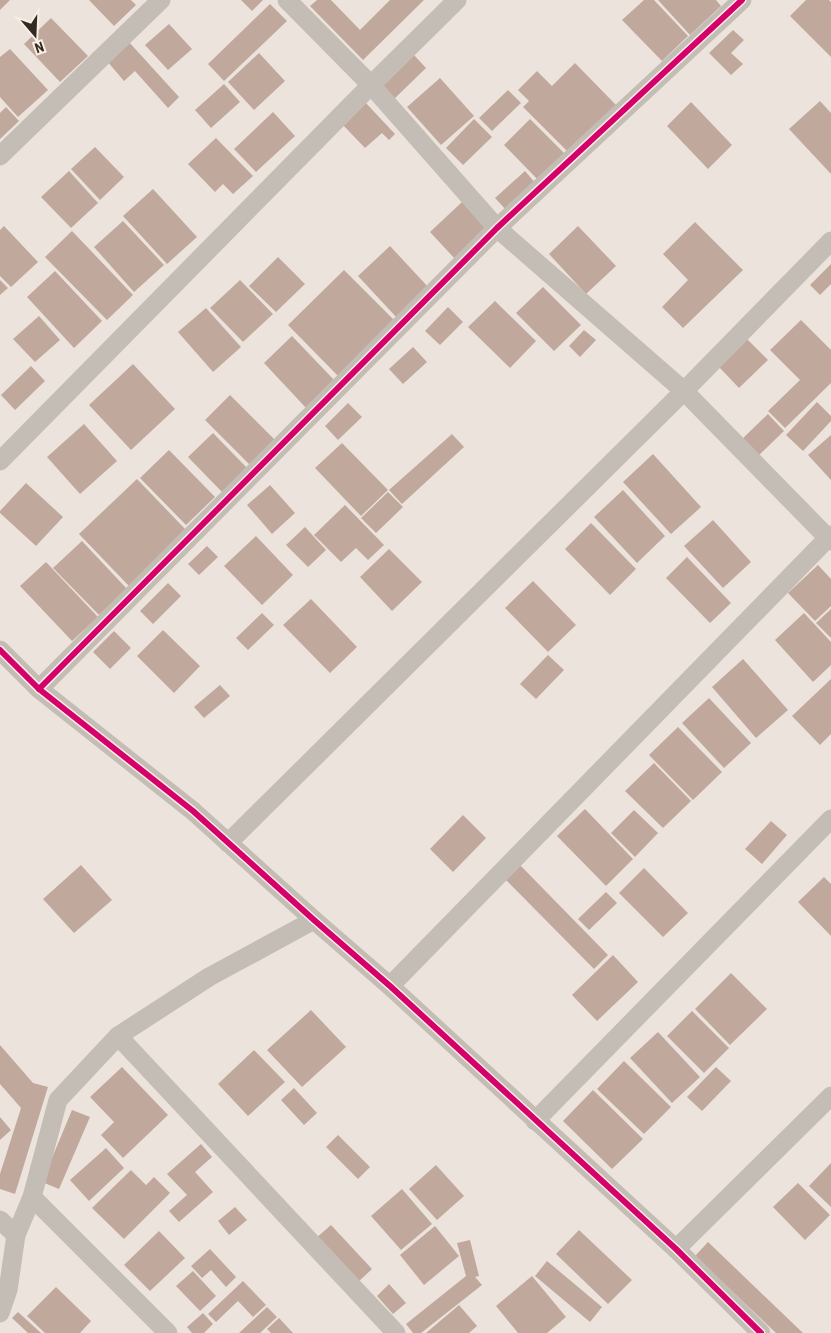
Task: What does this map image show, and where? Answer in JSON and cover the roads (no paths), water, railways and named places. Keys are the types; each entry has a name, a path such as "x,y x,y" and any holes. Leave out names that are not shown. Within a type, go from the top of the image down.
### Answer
{"street":[{"path":"0,156 161,0"},
{"path":"287,0 371,85 497,228 684,391 830,538 390,986"},
{"path":"0,461 457,0"},
{"path":"39,689 497,228 742,0"},
{"path":"228,843 684,391 831,241"},
{"path":"0,650 39,689 193,811 390,986 676,1249 761,1333"},
{"path":"535,1120 831,819"},
{"path":"0,1313 8,1290 16,1235 32,1197 58,1100 118,1036 208,976 314,920"},
{"path":"118,1036 396,1333"},
{"path":"676,1249 831,1096"},
{"path":"32,1197 168,1333"},
{"path":"0,1220 16,1235"}]}
